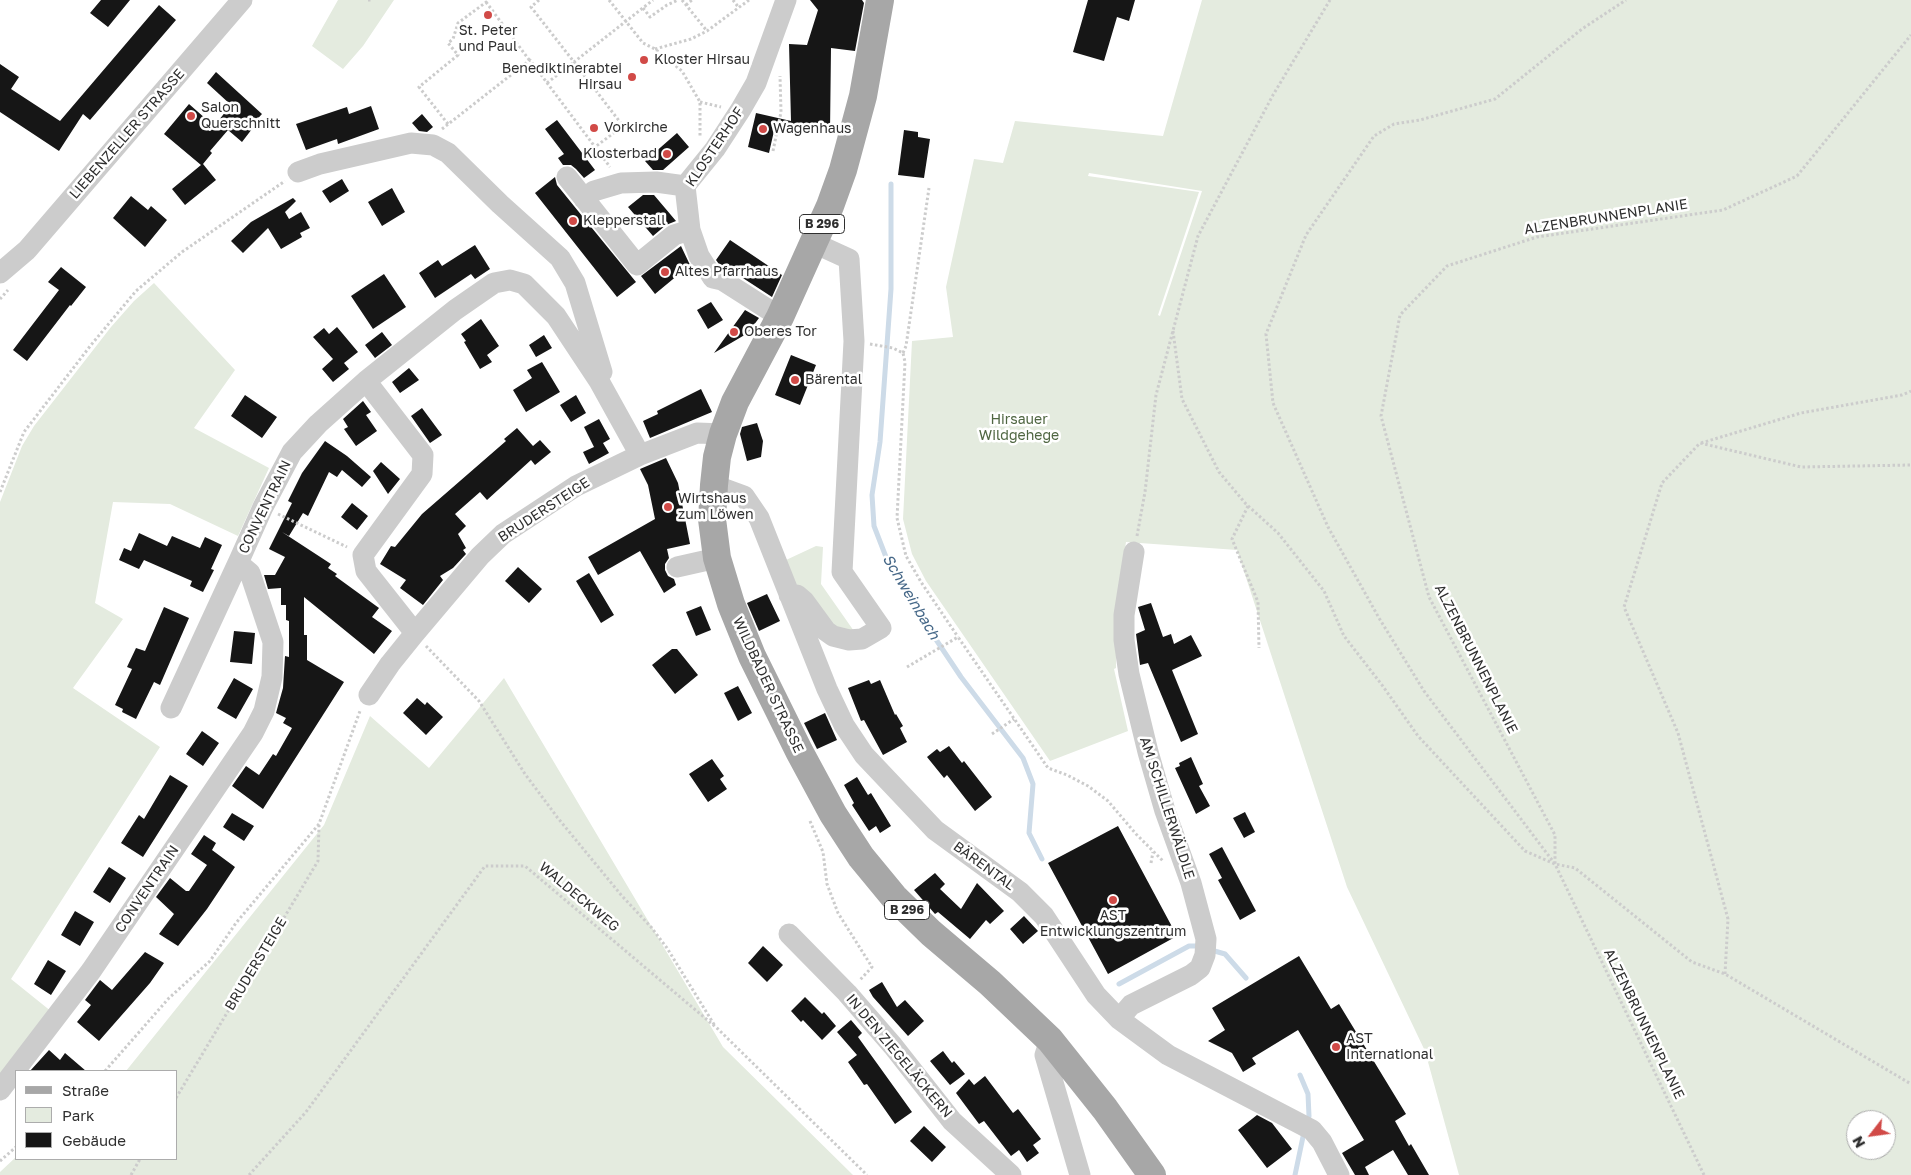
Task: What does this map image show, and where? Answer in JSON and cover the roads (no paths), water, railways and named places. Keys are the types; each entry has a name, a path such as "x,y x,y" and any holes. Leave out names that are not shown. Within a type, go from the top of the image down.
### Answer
{"main road":[{"name":"WILDBADER STRASSE","path":"880,0 870,64 852,135 833,197 780,317 735,402 723,434 717,457 712,519 717,558 731,604 752,656 799,752 833,814 861,857 894,897 918,921 990,983 1050,1040 1105,1110 1152,1175"}],"street":[{"name":"LIEBENZELLER STRASSE","path":"3,269 27,250 242,0"},
{"name":"KLOSTERHOF","path":"780,317 722,280 713,278 699,256 690,230 685,186 703,164 741,109 756,83 786,0"},
{"path":"298,172 320,164 412,143 433,145 448,153 500,204 560,258 575,283 586,316 603,376 599,381"},
{"path":"567,177 637,265 674,235 690,230"},
{"path":"584,199 594,191 620,182 656,182 685,186"},
{"path":"788,594 797,595 804,600 826,630 834,636 849,640 862,640 880,628 842,572 854,341 849,259 814,243"},
{"name":"CONVENTRAIN","path":"15,1070 91,971 253,732 264,710 272,677 273,642 250,572 238,563 263,506 292,452 318,424 366,381 455,310 494,283 510,280 524,284 556,316 599,381 640,455"},
{"path":"366,381 423,455 422,474 363,555 366,571 419,638"},
{"name":"BRUDERSTEIGE","path":"369,696 390,664 419,638 480,556 503,534 576,486 640,455 698,433 723,434"},
{"name":"BÄRENTAL","path":"714,486 744,496 758,518 827,689 844,725 864,755 935,830 1020,892 1044,916 1096,995 1119,1019 1168,1055 1306,1126 1322,1142 1339,1175"},
{"name":"AM SCHILLERWÄLDLE","path":"1119,1019 1131,1004 1191,975 1200,968 1205,947 1191,882 1165,810 1148,752 1129,674 1124,640 1124,615 1134,552"},
{"path":"677,567 717,558"},
{"path":"171,708 238,563"},
{"name":"IN DEN ZIEGELÄCKERN","path":"789,934 847,993 894,1046 952,1121 1011,1175"},
{"path":"1050,1040 1045,1055 1080,1175"},
{"name":"CONVENTRAIN","path":"0,1090 15,1070"}],"waterway":[{"name":"Schweinbach","path":"891,184 891,289 880,442 872,495 874,526 886,557 931,632 961,677 1023,758 1033,784 1029,833 1042,859"},
{"name":"Schweinbach","path":"1119,984 1189,946 1200,946"},
{"name":"Schweinbach","path":"1211,950 1225,954 1246,978"},
{"name":"Schweinbach","path":"1300,1075 1308,1094 1308,1121"},
{"name":"Schweinbach","path":"1295,1175 1304,1132"}],"place":[{"name":"St. Peter und Paul","path":"488,15"},
{"name":"Kloster Hirsau","path":"644,60"},
{"name":"Benediktinerabtei Hirsau","path":"632,77"},
{"name":"Salon Querschnitt","path":"191,116"},
{"name":"Vorkirche","path":"594,128"},
{"name":"Wagenhaus","path":"763,129"},
{"name":"Klosterbad","path":"667,154"},
{"name":"Klepperstall","path":"573,221"},
{"name":"Altes Pfarrhaus","path":"665,272"},
{"name":"Oberes Tor","path":"734,332"},
{"name":"Bärental","path":"795,380"},
{"name":"Wirtshaus zum Löwen","path":"668,507"},
{"name":"AST Entwicklungszentrum","path":"1113,900"},
{"name":"AST International","path":"1336,1047"}],"park label":[{"name":"Hirsauer Wildgehege","path":"1019,428"}]}
